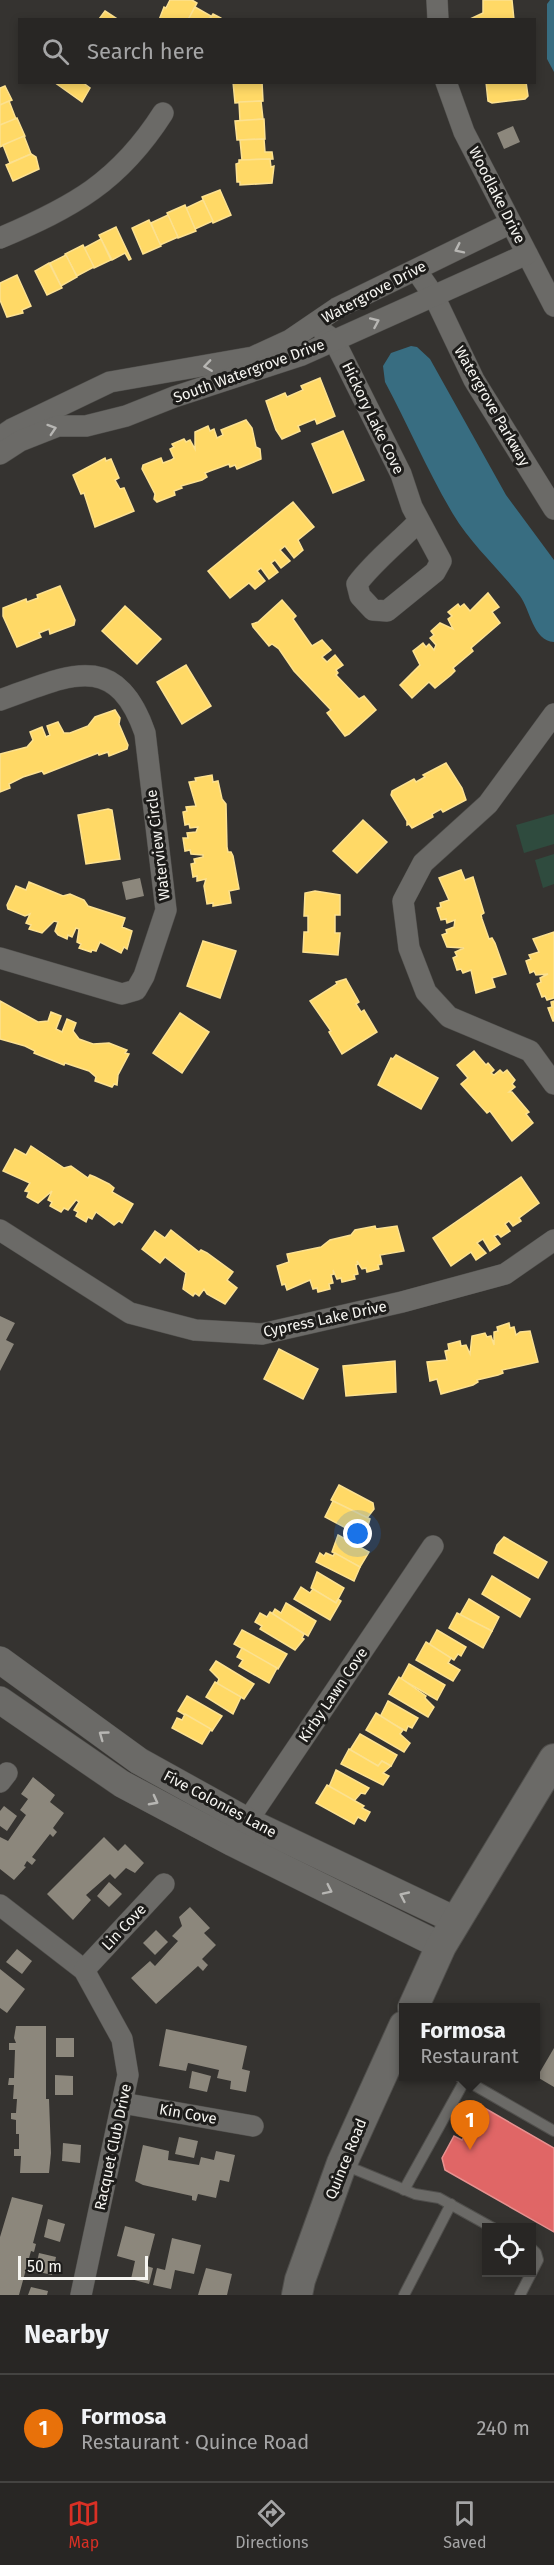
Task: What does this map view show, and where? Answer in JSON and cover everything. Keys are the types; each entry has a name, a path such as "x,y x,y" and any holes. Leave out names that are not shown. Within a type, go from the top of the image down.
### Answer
{"main road":[{"path":"415,2003 441,1946 554,1759"},
{"name":"Quince Road","path":"301,2291 342,2163 399,2037"}],"street":[{"path":"437,0 438,18"},
{"name":"Woodlake Drive","path":"447,84 464,132 554,306"},
{"path":"0,238 50,217 85,198 123,164 164,113"},
{"name":"Watergrove Drive","path":"0,438 12,429 110,382 253,357 290,340 338,308 511,223"},
{"name":"South Watergrove Drive","path":"0,454 20,441 58,426 86,426 126,416 174,397 302,355 527,254"},
{"name":"Watergrove Parkway","path":"416,270 434,296 474,380 554,509"},
{"name":"Hickory Lake Cove","path":"314,324 334,340 401,474 419,521"},
{"name":"Waterview Circle","path":"0,700 61,679 86,675 103,677 122,689 137,709 145,733 166,910 144,976 136,990 122,994 0,958"},
{"path":"553,718 488,804 423,863 403,901 409,948 426,992 449,1017 530,1051 554,1084"},
{"name":"Cypress Lake Drive","path":"0,1230 130,1312 195,1330 262,1334 379,1308 505,1274 554,1240"},
{"name":"Kirby Lawn Cove","path":"240,1832 433,1546"},
{"name":"Five Colonies Lane","path":"0,1660 240,1832 441,1946"},
{"name":"Five Colonies Lane","path":"0,1700 122,1784 457,1921"},
{"path":"122,1784 139,1761"},
{"name":"Lin Cove","path":"84,1970 164,1884"},
{"name":"Racquet Club Drive","path":"0,1905 84,1970 122,2039 128,2075 82,2295"},
{"name":"Kin Cove","path":"122,2103 253,2126"}],"lane":[{"path":"404,2190 460,2081"},
{"path":"467,2081 554,2130"},
{"path":"342,2163 404,2190 439,2198 484,2223"},
{"path":"404,2295 452,2204"},
{"path":"520,2295 529,2277"}],"green space":[{"path":"554,814 554,844 524,853 516,825"},
{"path":"554,854 554,884 543,888 535,860"}],"water":[{"path":"550,0 554,0 554,72 547,59 547,4"},
{"path":"411,346 417,347 430,359 506,495 554,560 554,642 541,636 520,596 460,525 435,482 385,382 383,366 391,353"}],"building: Homes":[{"path":"170,0 192,0 197,3 189,18 160,18 164,7 166,8"},
{"path":"483,0 512,0 514,18 472,18 483,13"},
{"path":"195,7 211,16 210,18 189,18"},
{"path":"105,11 116,18 100,18"},
{"path":"57,84 85,84 90,88 82,102"},
{"path":"233,84 262,84 263,101 235,103"},
{"path":"486,84 526,84 528,96 525,99 492,103 488,101"},
{"path":"5,86 12,100 0,105 0,88"},
{"path":"9,101 16,119 0,125 0,105"},
{"path":"261,101 263,119 240,121 239,102"},
{"path":"17,118 25,136 0,147 0,125"},
{"path":"264,119 265,139 237,140 235,121"},
{"path":"24,136 31,154 10,163 3,145"},
{"path":"264,139 265,152 272,152 273,159 242,160 240,140"},
{"path":"31,154 36,157 39,169 13,181 6,165"},
{"path":"270,159 271,167 274,166 272,183 240,185 240,182 237,182 236,164 239,160"},
{"path":"220,190 231,215 213,223 202,197"},
{"path":"203,200 213,221 195,229 186,208"},
{"path":"185,205 196,231 178,238 167,213"},
{"path":"168,215 178,237 160,245 151,223"},
{"path":"149,220 161,246 143,254 132,228"},
{"path":"116,227 131,259 129,260 125,253 112,260 99,235"},
{"path":"101,239 111,260 94,268 84,248"},
{"path":"83,245 94,267 77,276 65,254"},
{"path":"66,255 77,277 61,286 50,263"},
{"path":"49,263 62,288 47,295 35,271"},
{"path":"17,275 31,306 22,310 23,313 7,317 0,300 0,283"},
{"path":"320,378 335,416 317,424 315,419 298,426 300,431 282,439 276,430 266,401 285,393 287,397 303,390 301,386"},
{"path":"246,420 252,428 256,447 260,449 261,459 237,469 235,465 230,467 229,464 210,471 205,473 207,477 202,480 181,486 182,488 174,491 175,495 157,502 154,499 155,494 142,469 143,465 161,458 163,463 171,460 174,458 170,449 174,447 172,444 184,439 186,442 190,440 195,449 195,432 208,426 210,431 214,429 217,438 223,435 221,430"},
{"path":"343,431 364,480 333,493 312,444"},
{"path":"105,458 106,461 111,459 119,478 115,480 120,489 124,488 134,511 95,527 84,493 81,494 73,475"},
{"path":"293,502 314,527 298,540 303,550 294,558 285,546 280,550 290,561 281,568 275,560 271,563 278,572 269,579 261,568 257,571 265,581 255,589 249,583 230,598 208,571"},
{"path":"60,586 75,620 74,625 50,634 49,629 39,633 41,637 17,647 3,616 3,608 26,599 27,602 38,598 37,595"},
{"path":"488,593 499,607 492,612 500,623 471,648 473,651 453,668 455,671 451,675 435,688 429,682 412,698 400,685 420,665 413,651 423,643 426,647 429,644 434,650 436,645 430,638 434,635 431,631 440,623 453,629 448,619 452,616 448,612 458,604 460,607 464,604 470,611"},
{"path":"282,600 296,616 293,619 312,646 322,640 331,650 322,657 327,662 335,655 343,665 336,670 338,673 336,675 359,699 364,696 376,710 345,736 327,713 331,710 294,671 279,649 272,644 269,646 253,627 252,624 258,622"},
{"path":"125,606 161,639 137,664 102,631"},
{"path":"186,665 211,706 182,724 157,682"},
{"path":"115,710 120,718 119,724 128,745 127,749 109,756 108,752 99,755 98,753 44,774 42,771 23,777 9,784 10,788 0,792 0,754 27,747 33,740 30,732 42,727 46,737 50,735 47,726 58,722 64,733 70,733 88,726 95,717"},
{"path":"446,763 462,788 466,800 443,812 441,809 432,814 433,817 412,828 409,824 407,825 407,821 391,795 392,791 414,779 416,782 425,777 423,775"},
{"path":"212,775 213,782 218,781 222,799 226,804 227,847 228,852 231,852 233,856 239,889 229,891 231,903 213,906 213,903 207,904 204,886 206,879 197,881 197,876 193,877 191,864 195,863 194,859 203,857 203,855 191,854 190,850 185,851 183,838 188,838 187,833 196,832 198,827 190,828 189,824 185,825 183,812 187,811 186,807 196,806 189,782 196,781 195,778"},
{"path":"112,810 120,859 86,864 78,815"},
{"path":"363,820 387,842 357,873 333,851"},
{"path":"461,870 465,880 473,877 484,913 481,915 482,919 489,939 492,938 495,943 506,974 492,978 495,987 476,993 471,970 463,973 461,969 457,970 453,958 457,956 455,952 464,948 447,947 442,935 447,933 446,930 454,927 455,920 447,923 446,919 441,920 437,908 441,907 440,903 449,900 439,878"},
{"path":"29,882 63,896 70,894 84,900 88,906 125,918 122,927 132,931 127,949 124,947 121,953 100,942 96,951 91,952 79,948 81,944 77,942 79,929 76,928 72,937 68,935 67,939 55,931 58,922 54,921 42,933 29,929 31,925 26,923 30,914 25,916 8,909 7,905 16,886 26,890"},
{"path":"315,891 340,895 340,915 335,915 335,933 340,933 338,955 303,952 304,932 308,932 308,916 304,916 305,893"},
{"path":"554,932 554,998 547,1000 545,996 542,997 537,984 541,982 540,978 548,974 536,975 534,971 530,973 526,961 531,959 529,955 539,952 533,939"},
{"path":"203,941 236,951 220,998 187,986"},
{"path":"346,979 359,1002 356,1004 361,1012 364,1010 377,1032 342,1054 329,1032 331,1031 310,1001 337,984 336,982"},
{"path":"0,1001 38,1022 48,1021 51,1012 61,1016 56,1029 62,1032 67,1019 76,1023 73,1031 79,1039 93,1044 109,1043 127,1050 125,1053 129,1054 118,1075 117,1085 114,1084 112,1087 95,1081 96,1077 89,1071 65,1063 64,1065 34,1053 35,1051 25,1046 0,1039"},
{"path":"554,1001 553,1021 548,1008 552,1007 551,1002"},
{"path":"180,1013 209,1032 182,1073 153,1053"},
{"path":"474,1051 486,1065 488,1063 494,1070 491,1073 494,1075 500,1070 503,1073 507,1070 515,1080 512,1084 515,1087 509,1092 512,1092 529,1112 526,1114 533,1123 512,1141 490,1111 487,1113 461,1084 468,1078 457,1065"},
{"path":"396,1055 438,1078 421,1109 378,1085 391,1058 393,1059"},
{"path":"31,1146 64,1168 71,1166 88,1178 90,1175 109,1184 114,1188 112,1192 133,1204 122,1223 119,1221 114,1225 96,1212 92,1219 88,1217 86,1222 76,1216 78,1212 74,1210 79,1202 76,1200 68,1210 64,1208 61,1212 50,1206 52,1202 48,1200 52,1191 38,1203 27,1197 29,1192 25,1191 30,1183 3,1171 15,1149 26,1155"},
{"path":"521,1177 539,1203 519,1218 521,1221 513,1226 509,1221 505,1224 510,1231 501,1237 498,1234 494,1236 500,1244 490,1251 483,1239 477,1243 486,1253 476,1260 471,1252 451,1266 433,1238"},
{"path":"375,1226 376,1229 397,1226 404,1251 380,1255 382,1264 378,1265 379,1269 367,1272 366,1268 362,1269 357,1261 358,1274 354,1275 355,1279 342,1282 341,1278 337,1279 333,1270 334,1274 331,1275 333,1283 329,1284 330,1289 318,1292 317,1288 313,1289 310,1280 287,1290 285,1284 282,1285 277,1266 289,1262 287,1254 321,1247 330,1240 351,1235 355,1230"},
{"path":"171,1230 199,1252 201,1250 207,1253 233,1272 227,1280 237,1288 225,1304 207,1294 204,1289 199,1296 195,1293 193,1296 183,1289 186,1273 165,1257 160,1263 142,1249 155,1231 165,1238"},
{"path":"509,1323 510,1328 514,1327 516,1335 530,1331 538,1362 502,1370 503,1373 477,1380 478,1382 473,1385 441,1394 437,1379 430,1381 427,1362 447,1360 445,1351 449,1350 448,1344 460,1341 461,1346 466,1345 470,1354 472,1336 485,1333 487,1337 491,1336 494,1345 494,1332 498,1331 497,1327"},
{"path":"279,1349 318,1369 303,1399 264,1379"},
{"path":"395,1361 396,1392 346,1396 343,1366"},
{"path":"339,1485 373,1503 374,1509 367,1518 331,1500"},
{"path":"333,1501 370,1519 366,1532 364,1531 361,1536 325,1517"},
{"path":"338,1535 369,1552 360,1567 332,1552"},
{"path":"504,1537 547,1562 538,1578 494,1553"},
{"path":"320,1553 324,1556 326,1553 333,1556 335,1553 360,1567 354,1581 316,1562"},
{"path":"317,1572 344,1588 336,1603 311,1588"},
{"path":"492,1576 530,1599 520,1617 482,1594"},
{"path":"301,1587 310,1593 313,1589 336,1603 338,1599 341,1601 330,1620 294,1599"},
{"path":"469,1599 499,1617 492,1631 460,1615"},
{"path":"286,1603 316,1621 308,1636 272,1614 275,1609 281,1613"},
{"path":"270,1612 304,1634 302,1638 304,1639 295,1650 260,1629 262,1626 255,1622 260,1613 267,1617"},
{"path":"457,1613 492,1631 483,1648 449,1628"},
{"path":"242,1630 287,1654 278,1669 234,1644"},
{"path":"437,1630 466,1647 461,1656 458,1654 454,1660 429,1645"},
{"path":"426,1642 451,1658 448,1663 460,1670 453,1681 416,1660"},
{"path":"242,1648 277,1668 269,1683 239,1666 243,1660 237,1657"},
{"path":"216,1661 254,1684 244,1699 217,1684 219,1679 210,1670"},
{"path":"409,1664 445,1685 437,1700 401,1679"},
{"path":"399,1677 426,1696 425,1698 434,1707 428,1717 389,1694"},
{"path":"215,1682 241,1697 233,1714 206,1697"},
{"path":"187,1696 222,1716 212,1731 178,1711"},
{"path":"388,1701 418,1718 412,1728 408,1726 406,1731 380,1717"},
{"path":"376,1713 403,1730 400,1734 410,1743 404,1752 366,1730"},
{"path":"185,1714 211,1729 202,1744 172,1728 177,1718 182,1720"},
{"path":"360,1734 397,1755 391,1766 382,1761 378,1766 350,1750"},
{"path":"349,1749 378,1766 382,1761 391,1766 383,1773 389,1776 383,1785 341,1764"},
{"path":"336,1770 369,1788 365,1794 361,1793 354,1801 329,1787"},
{"path":"327,1785 364,1806 362,1808 370,1812 365,1821 358,1817 354,1824 316,1803"}],"building: Shops":[{"path":"481,2106 554,2148 554,2232 445,2170 442,2158 454,2136 462,2140"}],"building: Other":[{"path":"513,126 520,142 504,149 497,133"},
{"path":"140,878 144,896 126,900 122,882"},
{"path":"0,1316 15,1323 6,1340 14,1344 0,1371"},
{"path":"33,1777 55,1795 50,1802 64,1813 53,1828 57,1832 53,1837 50,1834 32,1857 36,1860 32,1865 27,1861 24,1866 26,1867 14,1880 0,1869 0,1837 8,1841 26,1815 20,1810 28,1799 21,1794"},
{"path":"4,1806 17,1816 7,1831 0,1826 0,1811"},
{"path":"104,1837 118,1851 125,1844 144,1863 135,1873 126,1868 115,1879 110,1874 86,1895 91,1900 73,1920 47,1894"},
{"path":"109,1882 122,1894 109,1907 97,1896"},
{"path":"190,1907 210,1928 204,1933 216,1945 202,1959 208,1965 203,1971 198,1966 156,2004 131,1978 150,1961 155,1966 178,1941 172,1936 182,1926 179,1917"},
{"path":"156,1930 168,1942 155,1955 143,1943"},
{"path":"17,1949 32,1961 22,1974 6,1962"},
{"path":"0,1969 25,1989 7,2013 0,2008"},
{"path":"16,2026 46,2026 46,2099 49,2099 51,2153 49,2173 20,2173 21,2156 14,2156 14,2149 19,2149 19,2134 16,2134 16,2120 11,2119 11,2113 16,2113 17,2099 13,2099 14,2085 8,2085 9,2078 14,2078 15,2050 9,2050 9,2043 16,2043 14,2038"},
{"path":"166,2029 247,2046 242,2069 250,2071 246,2092 230,2089 231,2081 217,2078 219,2070 188,2063 186,2071 159,2066"},
{"path":"56,2038 74,2038 74,2057 56,2057"},
{"path":"554,2048 554,2087 540,2079 540,2072"},
{"path":"192,2071 211,2076 207,2092 189,2088"},
{"path":"55,2075 73,2076 73,2095 55,2095"},
{"path":"179,2137 198,2141 194,2158 175,2154"},
{"path":"63,2143 81,2145 80,2163 62,2161"},
{"path":"143,2145 169,2151 168,2160 199,2165 201,2157 214,2160 216,2151 235,2155 229,2182 220,2180 216,2198 198,2194 196,2201 192,2200 192,2196 143,2185 135,2181"},
{"path":"12,2197 43,2205 33,2243 36,2244 34,2252 31,2251 19,2295 0,2295 0,2237"},
{"path":"48,2219 65,2224 60,2242 44,2237"},
{"path":"125,2226 155,2234 147,2266 153,2268 149,2284 131,2279 135,2261 117,2256"},
{"path":"172,2238 201,2245 194,2274 175,2270 171,2289 153,2285 157,2268 165,2270"},
{"path":"39,2253 56,2257 52,2275 35,2271"},
{"path":"206,2268 232,2274 227,2295 198,2295"},
{"path":"31,2287 48,2291 47,2295 28,2295"}],"place":[{"name":"Formosa","path":"470,2150"}]}
